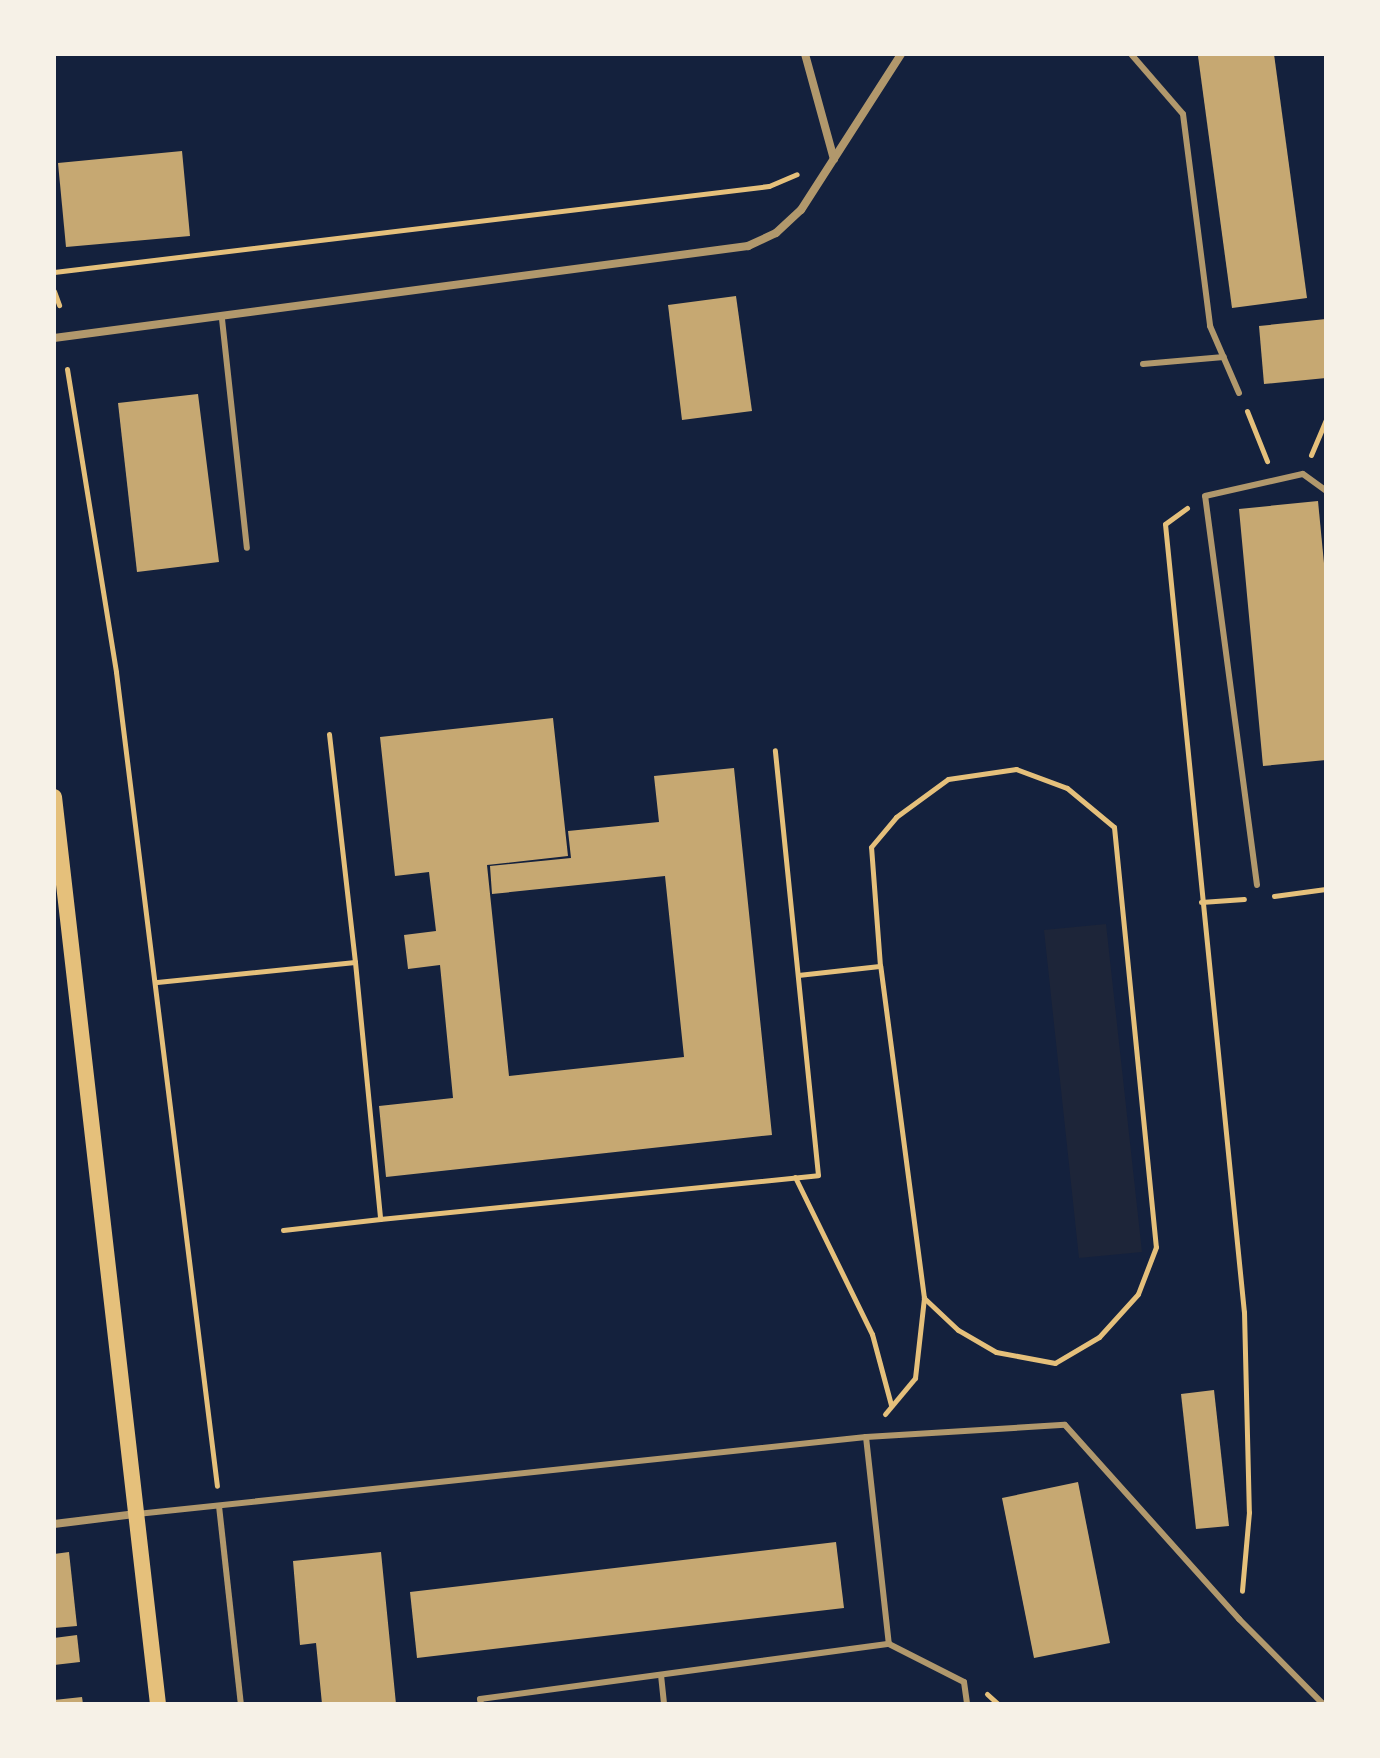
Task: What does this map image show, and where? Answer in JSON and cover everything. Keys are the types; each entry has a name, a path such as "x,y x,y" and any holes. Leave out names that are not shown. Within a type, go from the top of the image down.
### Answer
{"main road":[{"path":"54,797 158,1704"}],"street":[{"path":"805,54 834,159"},
{"path":"54,338 222,319 748,246 776,233 801,210 901,54"},
{"path":"54,1524 137,1514"}],"lane":[{"path":"1131,54 1183,114 1210,326 1239,393"},
{"path":"222,319 247,548"},
{"path":"1143,364 1224,357"},
{"path":"1257,885 1205,496 1274,477 1303,474 1326,491"},
{"path":"137,1514 866,1437 1065,1425 1239,1619 1323,1704"},
{"path":"866,1437 889,1644"},
{"path":"219,1506 241,1704"},
{"path":"481,1704 480,1699 889,1644 964,1682 967,1704"},
{"path":"661,1675 664,1704"}],"path":[{"path":"54,272 769,186 834,159"},
{"path":"54,291 59,305"},
{"path":"67,369 116,672 157,982 219,1506"},
{"path":"1239,393 1274,477"},
{"path":"1303,474 1326,419"},
{"path":"1205,496 1165,524 1244,1312 1249,1512 1239,1619"},
{"path":"329,734 380,1219"},
{"path":"283,1230 818,1175 775,750"},
{"path":"866,1437 915,1378 924,1298 880,966 871,847 896,817 948,779 1016,769 1067,788 1114,827 1156,1247 1138,1294 1099,1337 1055,1363 996,1352 958,1330 924,1298"},
{"path":"157,982 355,962"},
{"path":"798,975 880,966"},
{"path":"795,1177 872,1334 892,1406"}],"shaded area":[{"path":"1106,924 1142,1252 1079,1258 1044,930"}],"building":[{"path":"1274,54 1307,298 1232,308 1198,56"},
{"path":"182,151 190,236 66,247 58,163"},
{"path":"736,296 752,411 682,420 668,305"},
{"path":"1326,319 1326,378 1264,384 1259,326"},
{"path":"198,394 219,562 137,572 118,403"},
{"path":"1318,501 1326,584 1326,760 1263,766 1239,509"},
{"path":"553,718 568,856 487,865 509,1076 684,1057 665,876 492,894 490,866 571,858 568,831 659,822 654,776 734,768 772,1135 386,1177 379,1106 453,1098 440,965 408,969 404,935 436,931 429,872 395,876 380,737"},
{"path":"1214,1390 1229,1526 1196,1529 1181,1394"},
{"path":"1078,1482 1110,1643 1034,1658 1002,1498"},
{"path":"836,1542 844,1608 417,1658 410,1592"},
{"path":"69,1552 77,1626 54,1628 54,1554"},
{"path":"381,1552 396,1704 322,1704 316,1643 300,1645 293,1561"},
{"path":"77,1635 80,1662 54,1665 54,1638"},
{"path":"82,1697 83,1704 54,1704 54,1700"}]}
